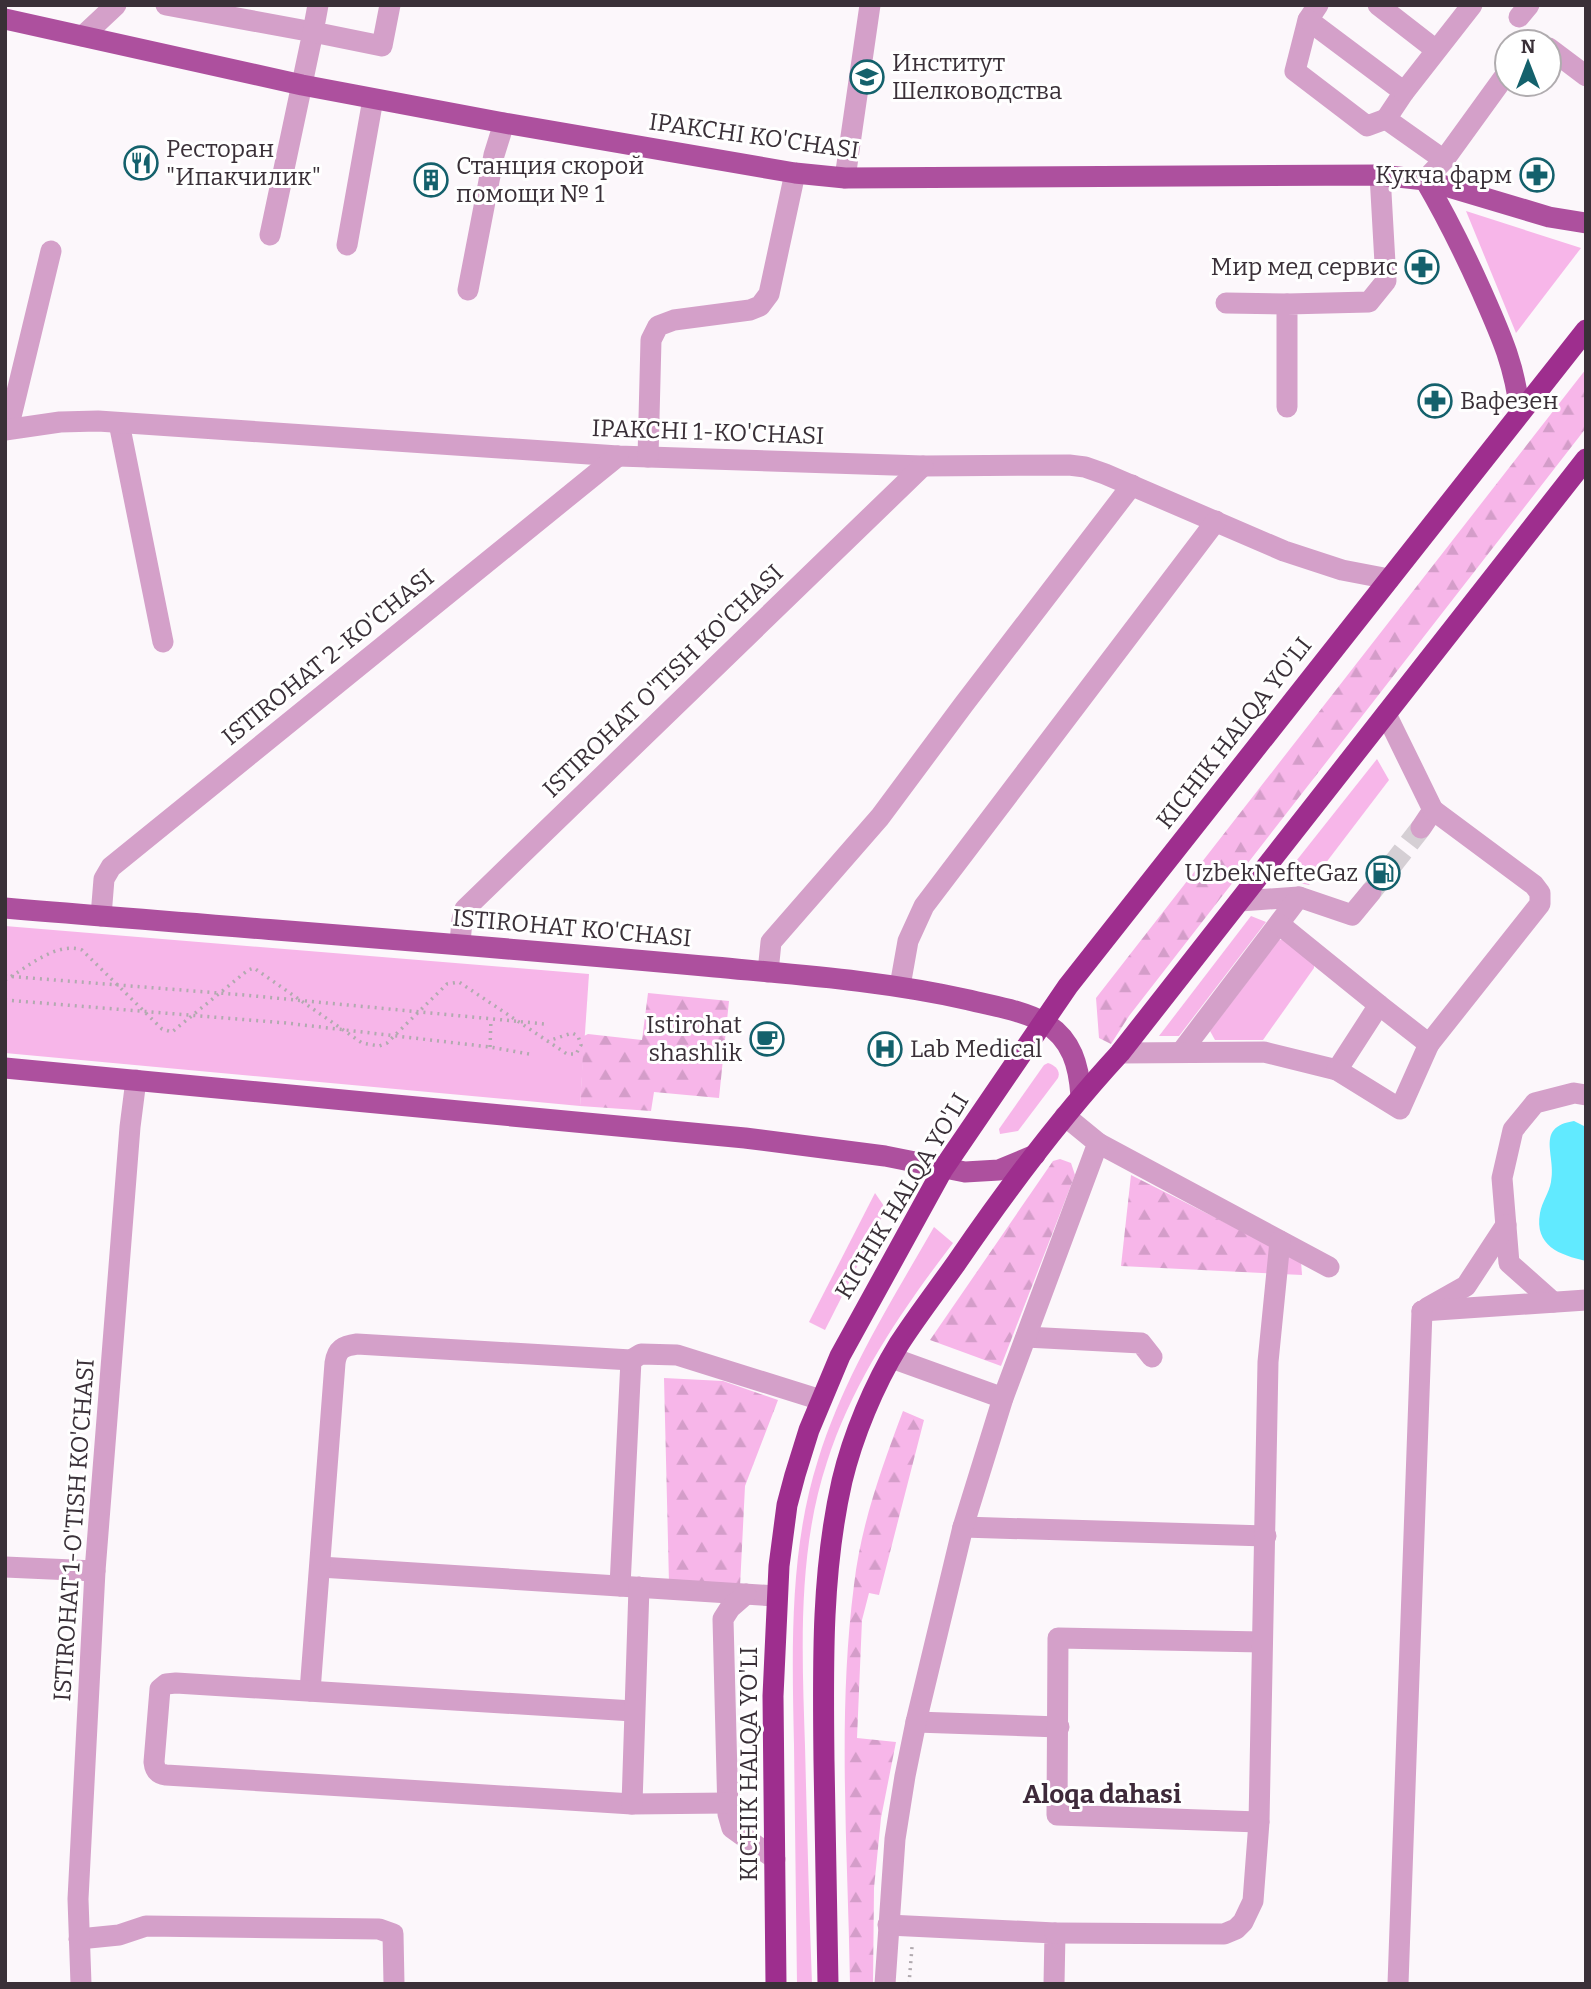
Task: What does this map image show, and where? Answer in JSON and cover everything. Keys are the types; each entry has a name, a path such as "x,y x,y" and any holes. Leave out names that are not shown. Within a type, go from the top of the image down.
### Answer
{"highway":[{"name":"KICHIK HALQA YO'LI","path":"776,1984 773,1684 776,1596 790,1495 806,1441 840,1356 943,1169 1042,1022 1586,330"},
{"path":"828,1984 823,1700 825,1600 832,1539 843,1480 858,1432 892,1358 911,1326 971,1241 1065,1116 1120,1053 1586,459"}],"main road":[{"name":"IPAKCHI KO'CHASI","path":"5,19 373,99 795,173 846,169 1380,175 1425,180 1549,217 1586,223"},
{"path":"1425,180 1451,224 1501,335 1517,382 1520,413"},
{"name":"ISTIROHAT KO'CHASI","path":"5,908 460,943 900,986 1001,1007 1042,1022 1058,1033 1071,1048 1079,1071 1081,1096"},
{"path":"5,1068 746,1138 885,1156 943,1169 986,1172 1012,1166 1035,1155"}],"street":[{"path":"83,36 116,5"},
{"path":"166,5 382,46 390,5"},
{"path":"270,235 318,5"},
{"path":"846,169 870,5"},
{"path":"1378,5 1436,50"},
{"path":"1404,92 1313,13 1295,71 1367,126 1386,119 1472,5"},
{"path":"1563,59 1586,76"},
{"path":"1425,180 1444,160 1493,92"},
{"path":"347,244 373,99"},
{"path":"1386,119 1444,160"},
{"path":"468,290 494,155 504,123"},
{"path":"648,457 651,340 659,326 674,320 750,310 760,306 769,294 795,173"},
{"path":"1226,303 1370,302 1386,281 1380,175"},
{"path":"7,430 51,251"},
{"path":"1287,304 1287,407"},
{"name":"IPAKCHI 1-KO'CHASI","path":"7,430 60,422 98,421 618,456 923,466 1069,465 1085,467 1132,485 1284,551 1331,566 1389,579"},
{"path":"119,424 163,642"},
{"name":"ISTIROHAT 2-KO'CHASI","path":"101,916 104,878 111,867 618,456"},
{"name":"ISTIROHAT O'TISH KO'CHASI","path":"460,943 461,920 465,909 923,466"},
{"path":"768,972 771,942 880,817 1132,485"},
{"path":"900,986 908,941 925,906 1216,521"},
{"path":"1120,1053 1264,1052 1337,1070 1400,1109 1429,1044 1540,904 1540,893 1534,885 1427,819 1385,714"},
{"path":"1240,901 1299,897 1352,915 1371,892"},
{"path":"1182,1051 1299,897"},
{"path":"1279,924 1429,1044"},
{"path":"1337,1070 1379,1004"},
{"name":"ISTIROHAT 1-O'TISH KO'CHASI","path":"81,1984 78,1899 95,1572 136,1080"},
{"path":"1553,1302 1509,1263 1502,1178 1513,1130 1535,1102 1574,1093 1586,1095"},
{"path":"1065,1116 1098,1143 1329,1267"},
{"path":"885,1984 895,1839 916,1722 963,1527 1003,1398 1098,1143"},
{"path":"1422,1311 1466,1286 1506,1225"},
{"path":"888,1925 1055,1933 1224,1934 1236,1929 1243,1922 1253,1901 1259,1822 1268,1362 1280,1241"},
{"path":"1422,1311 1586,1300"},
{"path":"1398,1984 1422,1311"},
{"path":"1026,1337 1141,1343 1152,1357"},
{"path":"310,1691 335,1363 337,1353 344,1346 357,1344 631,1360 641,1354 677,1354 821,1400"},
{"path":"892,1358 1003,1398"},
{"path":"631,1360 629,1587 633,1711 632,1804"},
{"path":"963,1527 1266,1536"},
{"path":"5,1567 95,1572"},
{"path":"320,1567 776,1596"},
{"path":"746,1594 723,1619 728,1821 732,1828 775,1859"},
{"path":"1259,1822 1057,1815 1058,1637 1262,1643"},
{"path":"633,1711 166,1684 160,1689 159,1695 155,1769 166,1775 632,1804 727,1802"},
{"path":"916,1722 1059,1727"},
{"path":"79,1939 119,1935 146,1926 379,1929 393,1934 394,1984"},
{"path":"1054,1984 1055,1933"}],"path":[{"path":"5,978 61,948 75,947 82,950 165,1031 173,1032 248,970 254,968 370,1046 379,1046 393,1037 447,984 459,982 569,1055 576,1054 581,1045 578,1036 572,1033 548,1041"},
{"path":"12,976 302,1000 545,1024"},
{"path":"5,1000 344,1030 529,1054"},
{"path":"490,1047 491,1019"}],"green space":[{"path":"1466,211 1581,248 1516,333"},
{"path":"1586,369 1586,428 1129,1016 1111,1044 1099,1038 1096,998"},
{"path":"1377,759 1389,780 1309,885 1284,880 1289,870"},
{"path":"1251,916 1266,922 1179,1036 1159,1036"},
{"path":"5,926 589,974 580,1106 5,1053"},
{"path":"1285,939 1314,962 1314,968 1263,1040 1215,1040 1210,1031 1279,940"},
{"path":"648,993 729,1001 719,1098 654,1092 651,1111 580,1106 584,1036 588,1034 642,1040"},
{"path":"1048,1063 1057,1069 1058,1078 1018,1131 1000,1134 999,1129"},
{"path":"1060,1159 1071,1163 1075,1175 1001,1366 930,1340 1053,1161"},
{"path":"1131,1175 1301,1261 1302,1275 1121,1266"},
{"path":"875,1193 886,1209 825,1330 809,1322"},
{"path":"934,1227 953,1243 898,1320 850,1403 827,1462 810,1531 803,1638 812,1984 797,1984 793,1637 802,1530 818,1460 841,1399 885,1312"},
{"path":"664,1378 723,1381 778,1400 745,1486 740,1587 669,1583"},
{"path":"903,1411 924,1420 879,1595 869,1593 862,1620 857,1738 896,1742 881,1818 874,1888 873,1984 850,1984 845,1784 849,1634 857,1562 867,1518"}],"water":[{"path":"1574,1121 1586,1127 1586,1261 1567,1256 1551,1247 1541,1234 1539,1224 1541,1209 1551,1182 1551,1136 1554,1129"}],"tunnel":[{"path":"1371,892 1421,828"}],"place":[{"name":"Институт Шелководства","path":"867,77"},
{"name":"Ресторан \"Ипакчилик\"","path":"141,163"},
{"name":"Кукча фарм","path":"1537,175"},
{"name":"Станция скорой помощи № 1","path":"431,180"},
{"name":"Мир мед сервис","path":"1422,267"},
{"name":"Вафезен","path":"1435,401"},
{"name":"UzbekNefteGaz","path":"1383,873"},
{"name":"Istirohat shashlik","path":"767,1039"},
{"name":"Lab Medical","path":"885,1049"}],"district":[{"name":"Aloqa dahasi","path":"1102,1794"}]}
